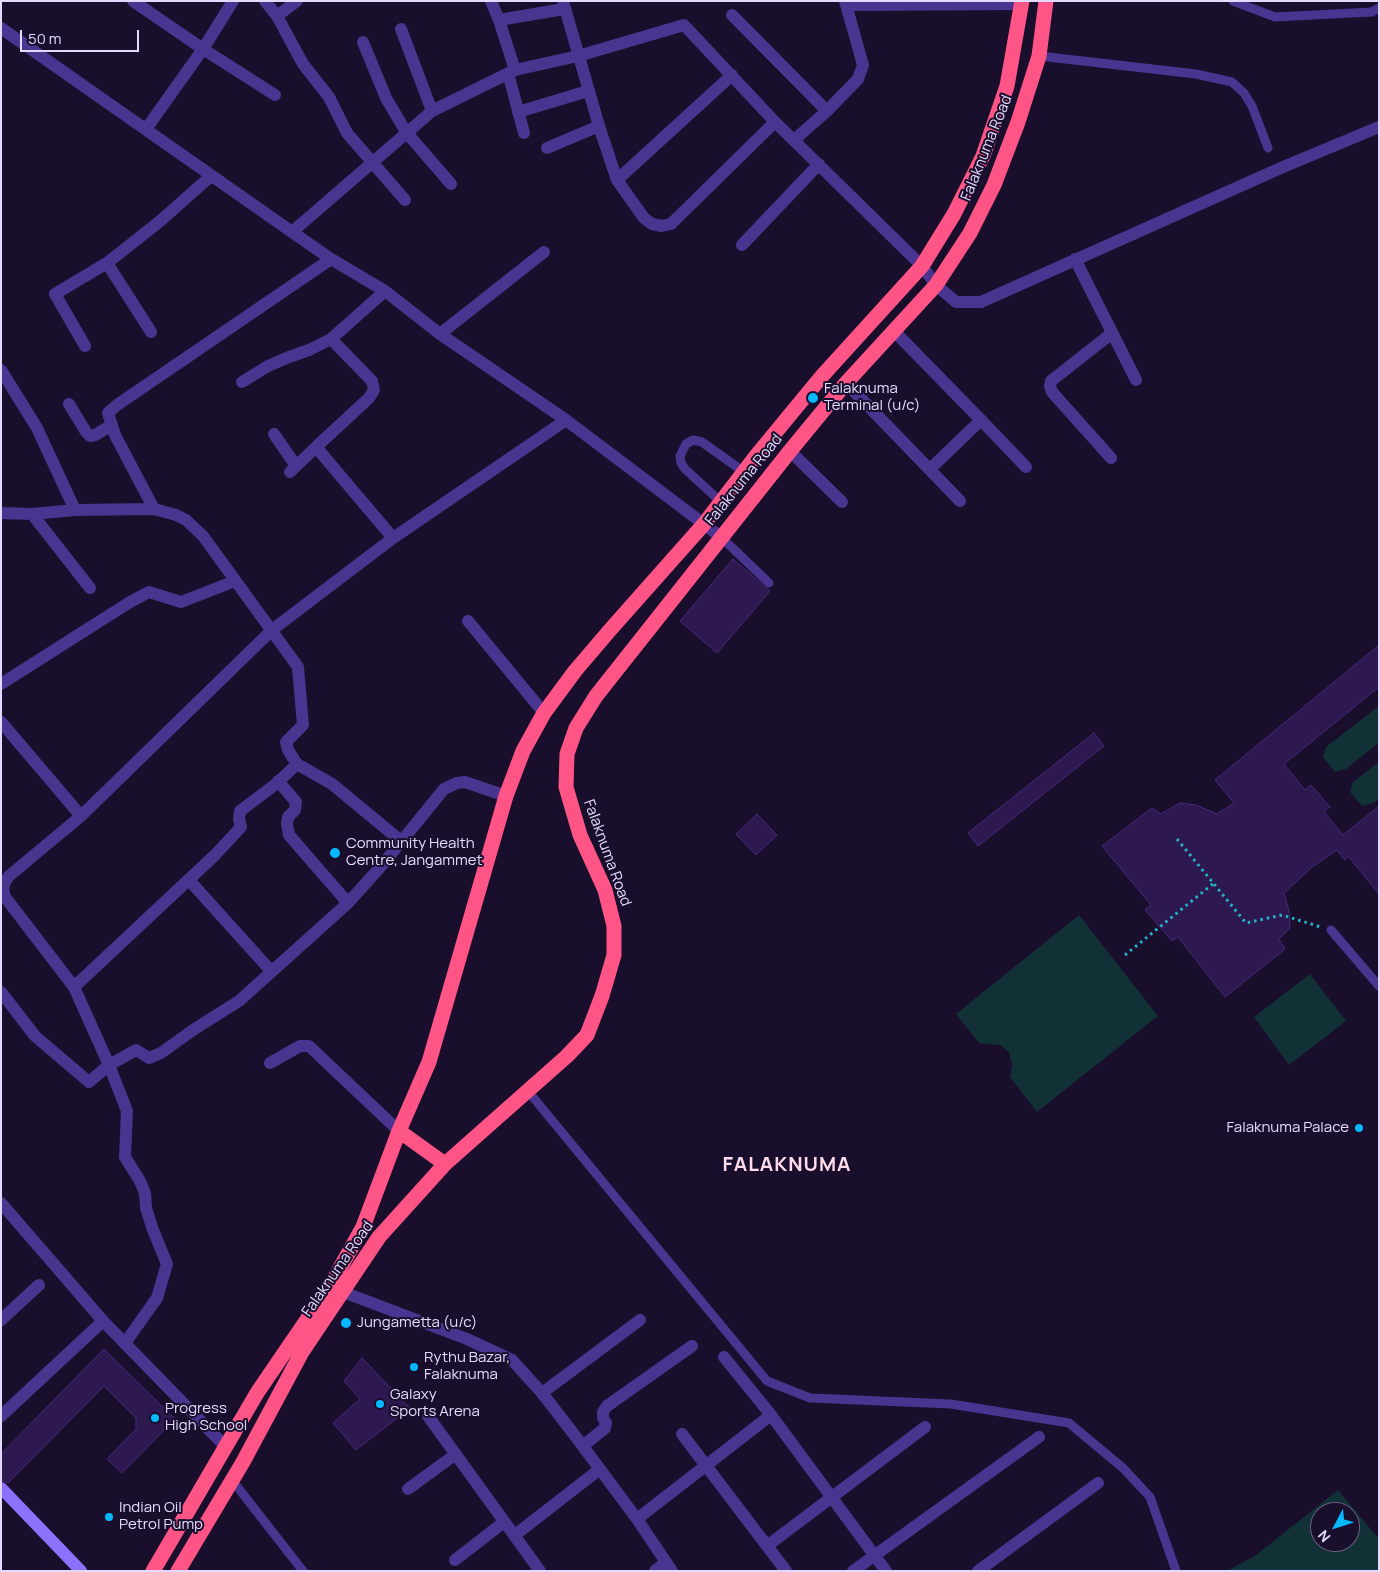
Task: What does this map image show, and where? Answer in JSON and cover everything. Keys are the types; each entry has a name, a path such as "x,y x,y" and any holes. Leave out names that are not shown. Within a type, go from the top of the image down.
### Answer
{"highway":[{"name":"Falaknuma Road","path":"178,1571 232,1480 302,1352 379,1238 445,1164 567,1056 587,1035 602,996 614,955 614,926 604,890 580,835 566,787 567,754 576,728 596,696 790,451 846,384 936,285 970,233 994,185 1018,122 1039,56 1046,1"},
{"name":"Falaknuma Road","path":"152,1571 257,1392 330,1286 363,1227 399,1131 429,1062 506,796 524,751 544,713 575,671 704,524 822,376 922,266 954,214 983,156 1007,86 1022,3"},
{"path":"997,116 1018,122"},
{"path":"399,1131 445,1164"}],"street":[{"path":"133,1 203,49 276,95"},
{"path":"146,129 203,49 234,1"},
{"path":"266,1 277,16 303,64 329,96 347,133 405,200"},
{"path":"277,16 296,1"},
{"path":"491,1 499,20 524,133"},
{"path":"794,140 827,111 858,78 863,65 845,3 1022,3"},
{"path":"499,20 564,5 588,91 617,180 644,218 652,224 662,226 671,224 775,122"},
{"path":"732,15 827,111"},
{"path":"292,232 432,111 512,72 578,56 684,25 775,122 922,266 936,285 956,302 981,302 1283,167 1379,127"},
{"path":"1,28 331,259 385,291 440,334 566,420 721,537"},
{"path":"401,29 432,111"},
{"path":"363,42 386,98 406,132 451,184"},
{"path":"617,180 732,75"},
{"path":"518,112 588,91"},
{"path":"546,148 599,126"},
{"path":"742,245 819,164"},
{"path":"85,346 55,294 106,263 159,222 211,176"},
{"path":"440,334 544,252"},
{"path":"154,509 118,442 108,413 117,404 331,259"},
{"path":"1076,259 1136,380"},
{"path":"106,263 151,332"},
{"path":"242,382 268,366 332,339 385,291"},
{"path":"894,331 1026,467"},
{"path":"1112,333 1051,381 1050,386 1052,392 1112,458"},
{"path":"274,434 293,469 370,398 374,390 372,381 332,339"},
{"path":"1,370 37,428 75,510"},
{"path":"846,384 960,501"},
{"path":"69,404 90,436 112,426"},
{"path":"125,1343 157,1298 167,1264 153,1230 140,1181 125,1157 127,1110 74,987 5,898 3,889 5,882 9,876 81,816 272,630 393,538 566,420"},
{"path":"930,469 981,420"},
{"path":"316,447 393,538"},
{"path":"790,451 842,502"},
{"path":"1,512 32,514 75,510 154,509 186,520 203,536 298,667 303,725 286,742 288,750 297,764 332,784 401,841"},
{"path":"32,514 90,588"},
{"path":"1,684 130,602 149,592 181,602 235,581"},
{"path":"468,621 544,713"},
{"path":"1,722 81,816"},
{"path":"74,987 215,856 240,827 240,811 297,764"},
{"path":"278,781 296,802 295,810 288,817 289,835 348,904"},
{"path":"1,992 35,1036 89,1082 109,1066 136,1050 149,1058 161,1053 238,1001 348,904 444,789 457,783 465,782 506,796"},
{"path":"189,880 271,971"},
{"path":"270,1064 300,1046 309,1046 399,1131"},
{"path":"1,1204 103,1321 226,1447"},
{"path":"1,1320 39,1285"},
{"path":"343,1292 467,1339 512,1360 583,1446 669,1566 655,1571"},
{"path":"542,1394 640,1320"},
{"path":"1,1416 103,1321"},
{"path":"583,1446 605,1428 606,1423 602,1418 607,1406 692,1346"},
{"path":"724,1357 771,1415 886,1571"},
{"path":"637,1519 771,1415"},
{"path":"428,1416 540,1571"},
{"path":"767,1546 925,1427"},
{"path":"682,1434 786,1571"},
{"path":"853,1571 1039,1437"},
{"path":"408,1489 456,1454"},
{"path":"515,1535 600,1469"},
{"path":"978,1571 1098,1483"},
{"path":"1,1488 81,1571"},
{"path":"455,1560 504,1522"}],"lane":[{"path":"1232,1 1275,17 1372,12 1379,8"},
{"path":"1039,56 1196,74 1232,82 1244,93 1252,106 1268,148"},
{"path":"720,502 681,463 680,456 686,444 693,440 702,442 744,472"},
{"path":"721,537 769,583"},
{"path":"1331,930 1379,986"},
{"path":"527,1090 767,1381 810,1398 951,1404 1069,1423 1124,1468 1150,1497 1176,1571"},
{"path":"232,1480 302,1571"}],"path":[{"path":"1177,839 1246,923 1282,915 1331,930"},
{"path":"1125,955 1214,883"}],"green space":[{"path":"1379,706 1379,743 1346,769 1335,772 1323,757 1326,747"},
{"path":"1379,762 1379,799 1362,806 1350,792 1353,782"},
{"path":"1079,915 1158,1016 1037,1112 1010,1077 1012,1064 1009,1052 1000,1045 979,1043 956,1014"},
{"path":"1310,974 1346,1021 1289,1065 1254,1017"},
{"path":"1338,1490 1348,1502 1323,1502"},
{"path":"1310,1512 1310,1552 1360,1552 1360,1516 1379,1539 1379,1568 1376,1571 1227,1571 1256,1555"}],"building":[{"path":"733,559 770,591 717,653 680,621"},
{"path":"1379,645 1379,687 1284,764 1305,790 1311,785 1330,807 1324,812 1343,835 1379,806 1379,894 1348,856 1345,860 1337,850 1312,867 1284,893 1289,911 1290,928 1279,939 1285,949 1225,997 1178,937 1172,941 1145,910 1151,905 1102,846 1152,808 1161,814 1180,803 1196,805 1217,814 1234,803 1215,780"},
{"path":"1094,733 1104,746 978,846 968,833"},
{"path":"757,814 777,835 756,855 736,834"},
{"name":"Progress High School","path":"104,1349 175,1419 122,1473 107,1459 136,1429 136,1418 104,1386 8,1483 1,1480 1,1454"},
{"name":"Galaxy Sports Arena","path":"362,1358 410,1408 356,1450 333,1423 360,1399 344,1381"}],"place":[{"name":"Falaknuma Terminal (u/c)","path":"813,398"},
{"name":"Community Health Centre, Jangammet","path":"335,853"},
{"name":"Falaknuma Palace","path":"1359,1128"},
{"name":"Jungametta (u/c)","path":"346,1323"},
{"name":"Rythu Bazar, Falaknuma","path":"414,1367"},
{"name":"Galaxy Sports Arena","path":"380,1404"},
{"name":"Progress High School","path":"155,1418"},
{"name":"Indian Oil Petrol Pump","path":"109,1517"}],"district":[{"name":"FALAKNUMA","path":"787,1165"}]}
